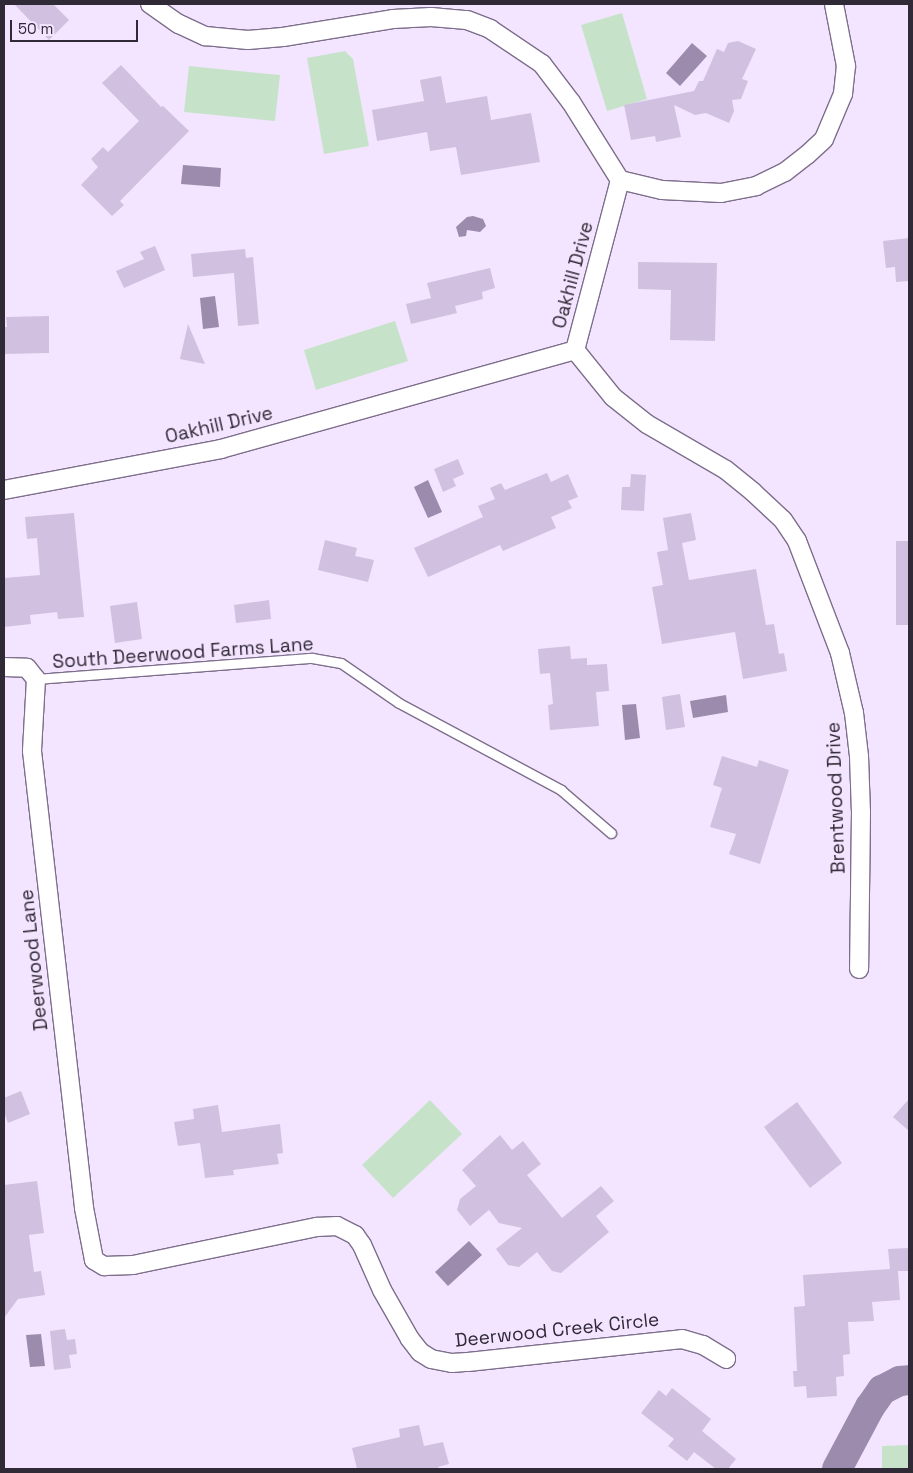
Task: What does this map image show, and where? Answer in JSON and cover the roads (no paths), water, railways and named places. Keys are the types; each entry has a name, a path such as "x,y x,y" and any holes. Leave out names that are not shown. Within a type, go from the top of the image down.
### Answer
{"street":[{"path":"150,4 179,24 205,36 248,40 283,37 393,19 431,17 467,20 490,29 542,64 571,102 620,180 662,190 721,193 756,186 785,172 808,155 824,139 843,94 846,66 834,4"},
{"name":"Oakhill Drive","path":"4,490 221,449 575,350 620,180"},
{"name":"Brentwood Drive","path":"575,350 613,397 647,424 726,470 783,520 797,541 840,652 854,713 859,756 861,812 859,969"},
{"path":"4,667 26,668 36,679"},
{"name":"Deerwood Lane","path":"36,679 32,751 58,988 84,1208 94,1260 104,1266"},
{"name":"Deerwood Creek Circle","path":"104,1266 133,1264 317,1227 337,1226 355,1235 362,1245 382,1290 410,1340 420,1352 431,1359 452,1363 682,1339 703,1345 726,1359"}],"lane":[{"name":"South Deerwood Farms Lane","path":"36,679 312,658 341,663 399,703 561,790 611,833"}],"waterway":[{"path":"837,1469 870,1407 882,1390 900,1381 909,1380"}]}
